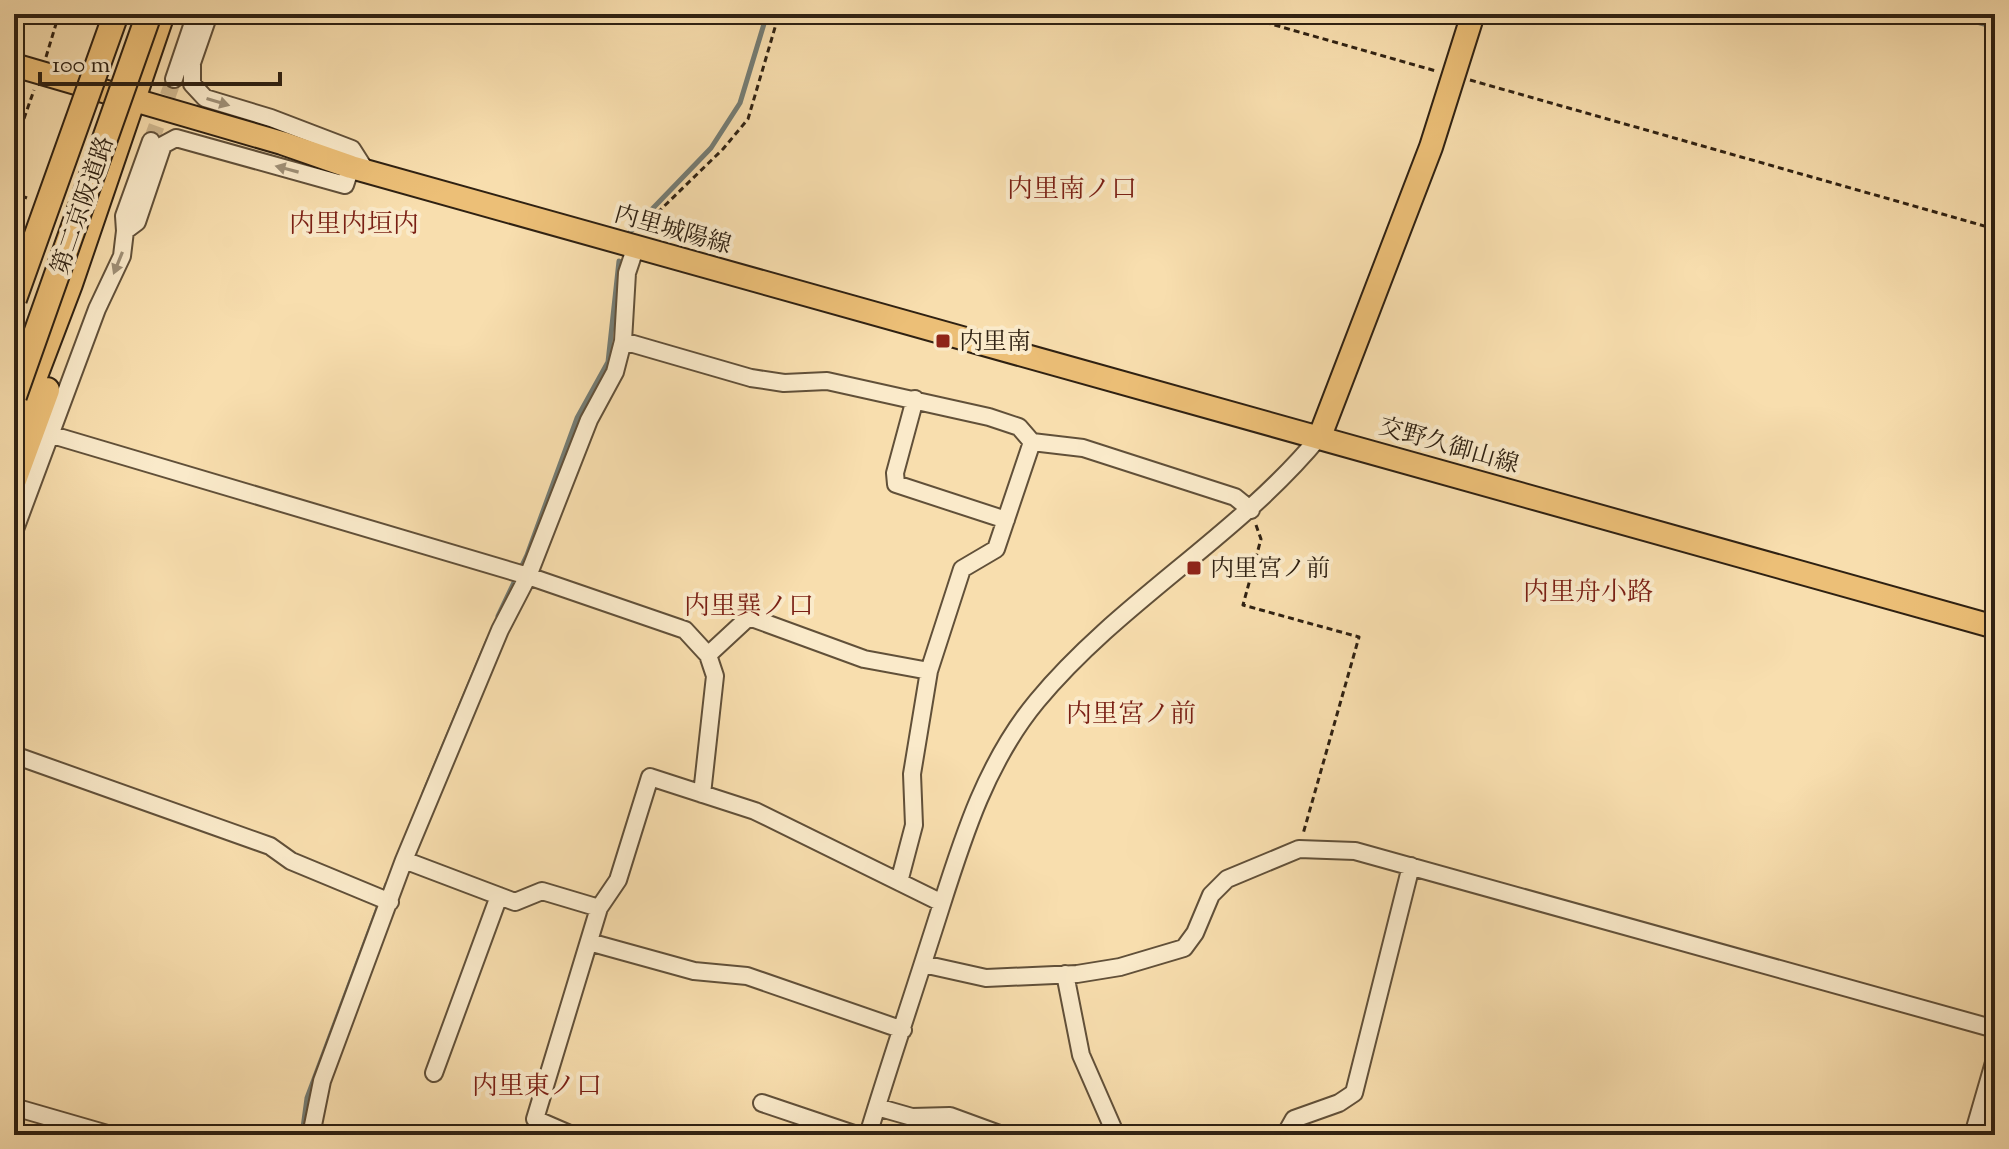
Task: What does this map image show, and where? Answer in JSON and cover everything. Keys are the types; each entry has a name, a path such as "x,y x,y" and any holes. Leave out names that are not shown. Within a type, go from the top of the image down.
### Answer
{"highway":[{"path":"14,274 108,14"},
{"name":"第二京阪道路","path":"14,299 116,14"},
{"name":"第二京阪道路","path":"14,396 149,14"},
{"path":"14,431 70,284 162,14"},
{"path":"14,480 69,330 70,284"}],"main road":[{"path":"1320,436 1431,147 1473,14"},
{"name":"内里城陽線","path":"23,67 359,169 1320,436"},
{"name":"交野久御山線","path":"1320,436 1995,627"}],"street":[{"path":"174,79 196,14"},
{"path":"125,231 137,222 163,145 176,138 345,185 359,169 352,149 271,118 205,98 192,84 192,63 209,14"},
{"path":"14,532 49,434 122,256 124,216 151,141"},
{"path":"311,1135 322,1081 404,860 500,630 528,576 589,420 615,372 623,341 627,273 636,246"},
{"path":"623,341 751,378 784,383 827,381 915,399 1007,422 1026,432 1032,442 996,549 962,569 929,671 912,774 914,825 899,882"},
{"path":"915,399 895,473 896,484 1006,520"},
{"path":"49,434 528,576 685,630 708,655 715,676 702,794"},
{"path":"868,1135 974,809 1002,749 1038,700 1167,579 1284,480 1320,436"},
{"path":"1032,442 1083,448 1235,497 1251,510"},
{"path":"708,655 749,617 864,659 929,671"},
{"path":"14,755 270,846 291,861 390,902"},
{"path":"572,1135 535,1119 599,908 618,880 650,777 755,811 942,903"},
{"path":"923,964 986,978 1065,974 1120,967 1184,948 1195,933 1211,895 1227,879 1299,849 1355,851 1995,1029"},
{"path":"404,860 515,902 542,891 599,908"},
{"path":"1285,1135 1294,1119 1339,1103 1354,1093 1411,866"},
{"path":"434,1073 499,896"},
{"path":"589,942 694,971 747,976 903,1030"},
{"path":"1065,974 1081,1055 1116,1135"},
{"path":"1973,1135 1995,1059"},
{"path":"762,1103 857,1135"},
{"path":"14,1107 111,1135"},
{"path":"877,1107 912,1117 950,1116 981,1131 1002,1135"}],"path":[{"path":"636,246 653,217 723,149 748,119 779,14"},
{"path":"1236,14 1995,229"},
{"path":"14,193 27,198"},
{"path":"1251,510 1261,539 1243,605 1359,637 1299,849"}],"waterway":[{"path":"630,232 711,148 740,103 767,14"},
{"path":"1948,14 1995,27"},
{"path":"498,616 527,555 577,418 608,362 619,261"},
{"path":"424,793 488,640"},
{"path":"302,1135 307,1098 387,884"}],"tunnel":[{"path":"151,141 174,79"}],"place":[{"name":"内里南","path":"943,341"},
{"name":"内里宮ノ前","path":"1194,568"}],"district":[{"name":"内里南ノ口","path":"1072,188"},
{"name":"内里内垣内","path":"354,223"},
{"name":"内里舟小路","path":"1588,591"},
{"name":"内里巽ノ口","path":"749,605"},
{"name":"内里宮ノ前","path":"1131,713"},
{"name":"内里東ノ口","path":"537,1085"}]}
